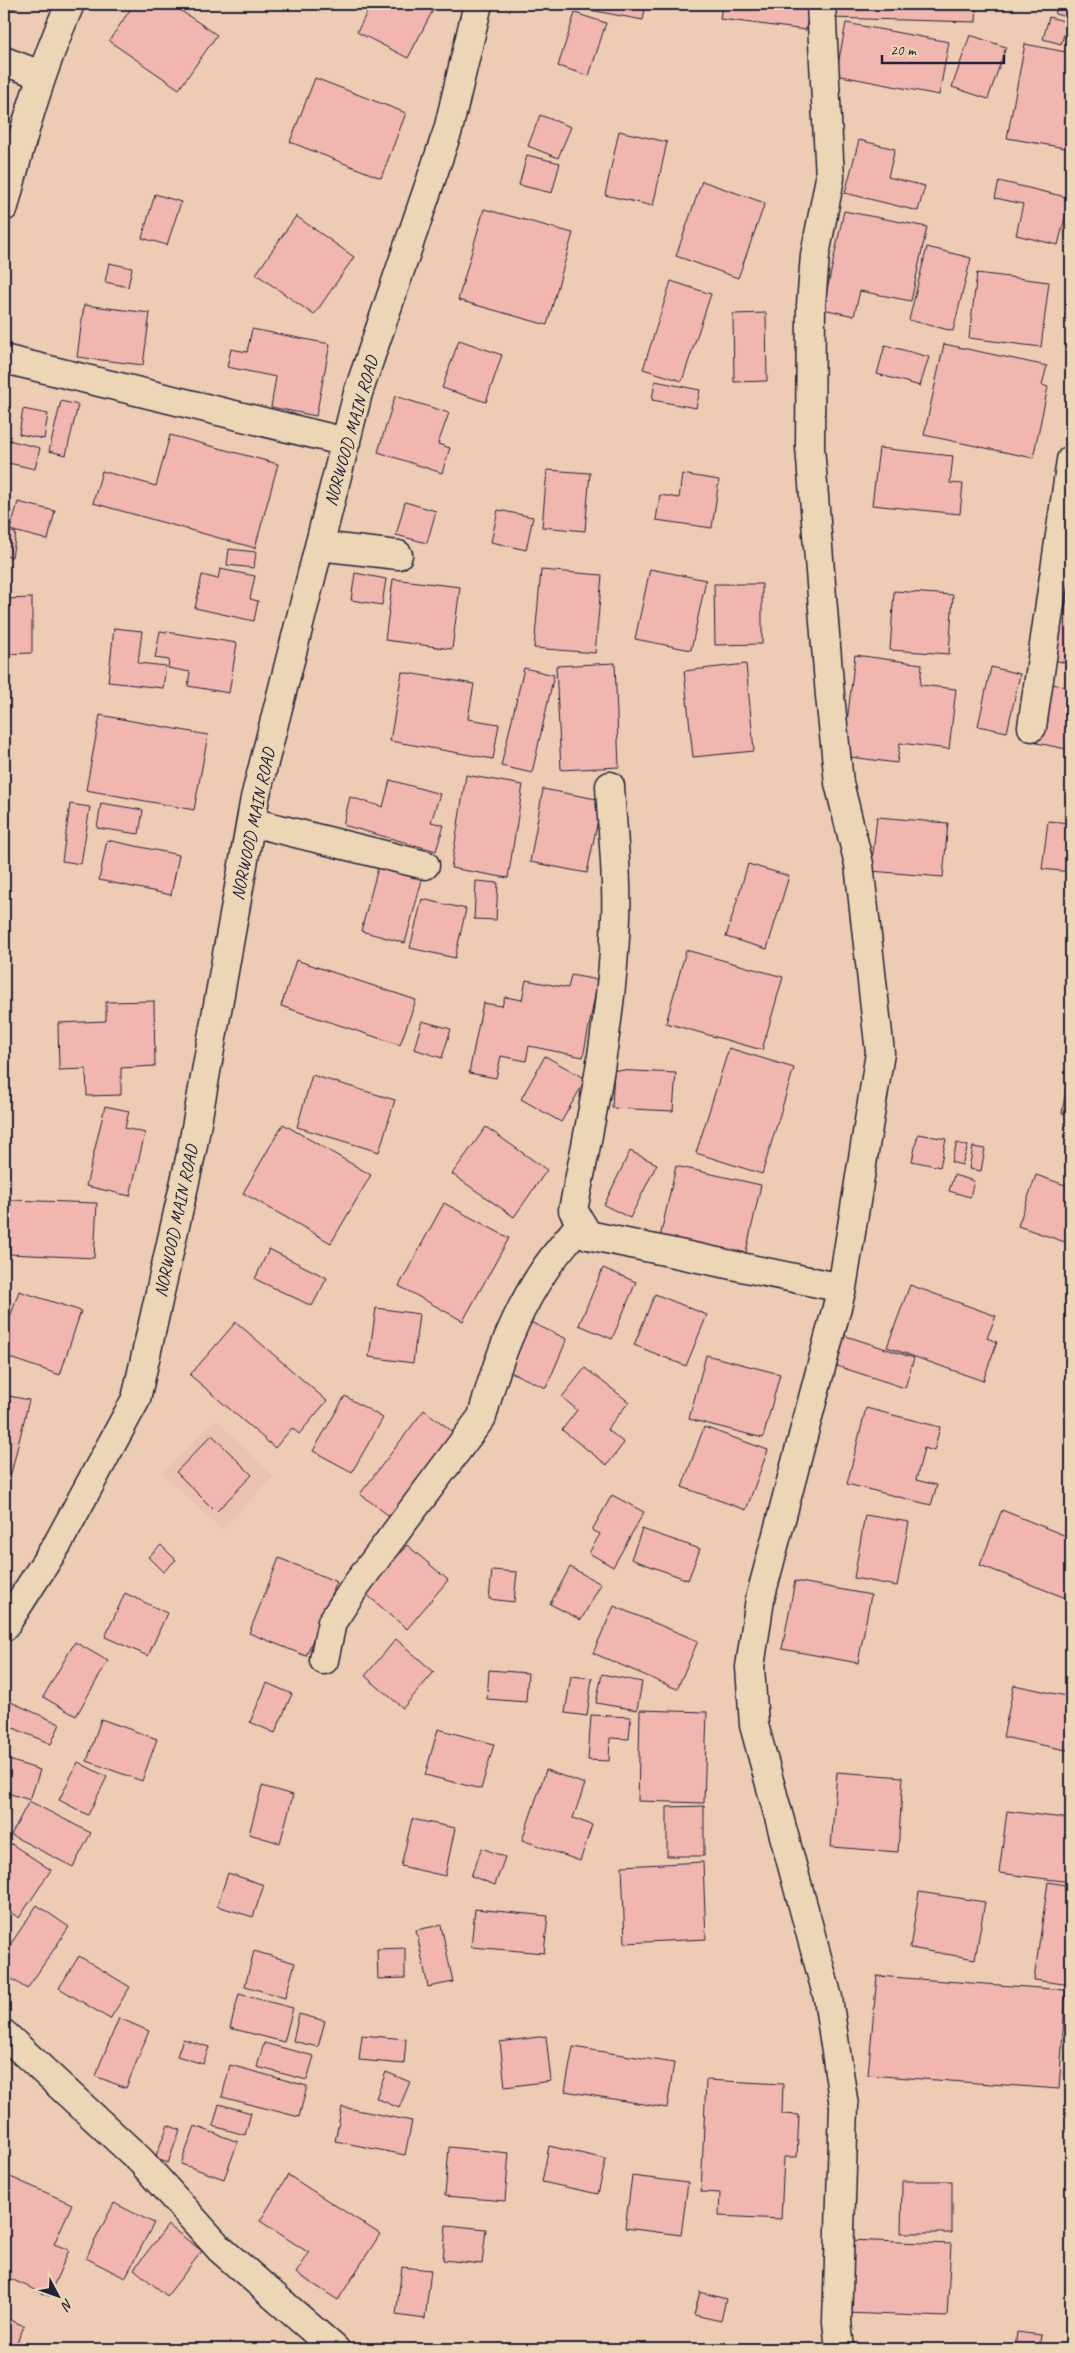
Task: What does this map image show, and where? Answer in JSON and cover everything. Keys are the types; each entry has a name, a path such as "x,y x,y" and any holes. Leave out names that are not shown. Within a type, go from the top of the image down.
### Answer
{"street":[{"path":"4,207 24,131 52,43 70,4"},
{"name":"NORWOOD MAIN ROAD","path":"4,1627 58,1543 136,1399 192,1150 255,798 358,393 448,130 478,4"},
{"path":"821,4 830,178 816,255 811,305 810,447 822,611 835,744 840,783 859,864 880,1053 842,1288 760,1599 750,1667 754,1725 828,1998 844,2106 836,2322 840,2349"},
{"path":"4,61 42,75"},
{"path":"4,359 346,442"},
{"path":"1032,727 1071,460"},
{"path":"319,546 398,555"},
{"path":"610,786 616,916 611,1000 598,1091 572,1210 588,1236 842,1288"},
{"path":"251,822 425,865"},
{"path":"324,1660 332,1622 357,1584 482,1417 490,1386 509,1335 544,1270 580,1224"},
{"path":"4,2034 141,2161 220,2249 334,2349"}],"shaded area":[{"path":"216,1419 274,1477 221,1530 162,1473"}],"building":[{"path":"4,4 25,4 4,12"},
{"path":"134,4 171,4 217,35 179,89 109,41"},
{"path":"371,4 419,4 433,10 408,58 357,32"},
{"path":"580,4 646,4 643,20 579,8"},
{"path":"722,4 810,4 806,30 720,19"},
{"path":"831,4 977,4 976,22 830,18"},
{"path":"1058,4 1071,4 1071,18 1055,14"},
{"path":"575,13 606,23 589,76 558,66"},
{"path":"1049,17 1068,22 1061,44 1043,39"},
{"path":"846,23 949,42 939,95 836,75"},
{"path":"970,35 1006,47 988,99 952,87"},
{"path":"1025,44 1071,53 1071,149 1007,138"},
{"path":"315,78 406,113 381,178 290,142"},
{"path":"540,115 571,127 558,158 528,146"},
{"path":"619,131 667,142 653,206 605,195"},
{"path":"859,140 895,149 888,177 925,186 918,211 845,193"},
{"path":"527,155 560,163 552,193 519,185"},
{"path":"702,181 765,203 738,278 676,256"},
{"path":"999,181 1070,198 1058,245 1016,235 1023,204 995,198"},
{"path":"155,194 181,202 167,245 142,238"},
{"path":"484,209 573,233 547,325 458,300"},
{"path":"844,211 927,227 911,301 860,291 854,316 823,309"},
{"path":"296,216 354,257 314,315 256,274"},
{"path":"927,247 971,258 953,331 909,320"},
{"path":"109,263 132,268 128,287 105,282"},
{"path":"977,273 1049,282 1041,347 969,338"},
{"path":"671,281 711,294 682,381 643,369"},
{"path":"84,305 150,313 143,365 77,357"},
{"path":"766,313 767,381 734,382 733,314"},
{"path":"252,329 330,344 316,416 271,407 276,377 227,367 231,349 247,352"},
{"path":"459,340 502,355 486,402 442,388"},
{"path":"944,344 1047,366 1042,385 1048,387 1033,458 924,435"},
{"path":"885,345 929,357 920,386 877,374"},
{"path":"655,381 700,390 696,408 652,400"},
{"path":"395,396 449,413 438,444 450,448 442,473 378,452"},
{"path":"61,401 78,405 66,455 49,451"},
{"path":"23,409 48,414 44,439 19,434"},
{"path":"170,435 278,464 255,548 93,503 102,471 156,486"},
{"path":"4,439 40,448 35,469 4,462"},
{"path":"879,448 953,456 950,483 963,484 960,514 872,505"},
{"path":"547,470 590,473 585,531 542,527"},
{"path":"682,474 719,480 712,528 656,520 660,495 679,498"},
{"path":"18,502 55,511 48,540 10,530"},
{"path":"405,502 436,511 427,543 396,535"},
{"path":"498,510 533,517 526,550 491,542"},
{"path":"4,531 16,533 12,557 4,556"},
{"path":"229,549 256,552 254,568 227,565"},
{"path":"220,569 255,576 250,599 258,601 254,621 195,608 202,575 218,579"},
{"path":"650,569 706,580 691,650 635,639"},
{"path":"541,570 602,575 595,653 534,648"},
{"path":"355,573 386,579 382,605 351,600"},
{"path":"393,579 460,587 452,649 385,640"},
{"path":"1071,582 1071,664 1053,660"},
{"path":"714,584 762,584 762,644 715,645"},
{"path":"894,591 953,595 949,654 890,650"},
{"path":"32,598 32,653 4,654 4,599"},
{"path":"114,628 142,631 138,663 166,666 163,688 108,682"},
{"path":"160,631 237,643 229,693 188,686 190,672 168,668 169,660 155,658"},
{"path":"855,655 922,664 920,685 956,689 949,749 900,743 897,763 843,756"},
{"path":"615,663 619,767 561,770 556,666"},
{"path":"746,664 754,751 693,757 684,671"},
{"path":"991,667 1020,674 1007,732 978,726"},
{"path":"524,668 554,675 532,773 501,766"},
{"path":"402,672 474,684 468,719 499,724 493,759 390,741"},
{"path":"1049,683 1071,688 1071,750 1037,743"},
{"path":"100,715 208,735 194,810 86,790"},
{"path":"466,775 523,785 508,878 451,868"},
{"path":"390,780 440,794 431,822 444,825 436,851 343,825 350,797 383,807"},
{"path":"543,789 602,800 587,873 530,862"},
{"path":"101,803 143,810 139,834 97,828"},
{"path":"70,804 90,807 81,864 62,861"},
{"path":"877,817 948,823 943,877 871,871"},
{"path":"1048,821 1071,823 1071,872 1042,869"},
{"path":"107,840 179,855 171,895 99,880"},
{"path":"379,864 423,876 405,943 361,931"},
{"path":"748,864 789,876 767,949 726,937"},
{"path":"476,881 498,883 496,920 474,919"},
{"path":"422,899 466,909 455,958 410,948"},
{"path":"686,950 783,977 762,1050 666,1023"},
{"path":"296,960 416,1000 400,1045 281,1006"},
{"path":"571,975 598,980 583,1057 529,1046 526,1061 501,1056 496,1078 469,1073 483,1003 502,1006 505,997 522,1000 526,980 568,988"},
{"path":"154,1001 155,1066 121,1068 121,1095 87,1096 86,1069 59,1070 58,1023 106,1021 106,1002"},
{"path":"422,1021 451,1029 442,1058 414,1049"},
{"path":"729,1048 794,1068 762,1174 696,1153"},
{"path":"545,1056 586,1079 561,1122 521,1099"},
{"path":"1071,1060 1071,1115 1062,1113"},
{"path":"614,1070 676,1073 673,1111 612,1108"},
{"path":"312,1075 395,1100 379,1152 297,1127"},
{"path":"105,1106 129,1111 125,1128 145,1133 130,1196 86,1186"},
{"path":"283,1124 371,1175 331,1243 243,1193"},
{"path":"486,1127 547,1170 514,1217 452,1174"},
{"path":"918,1134 946,1139 940,1167 912,1161"},
{"path":"957,1143 968,1146 962,1165 951,1162"},
{"path":"973,1147 985,1149 981,1171 969,1169"},
{"path":"630,1151 657,1164 630,1218 604,1205"},
{"path":"676,1166 761,1185 744,1261 659,1242"},
{"path":"954,1175 974,1181 970,1197 949,1191"},
{"path":"1036,1175 1071,1187 1071,1244 1018,1226"},
{"path":"11,1200 97,1203 94,1258 9,1254"},
{"path":"444,1203 509,1238 463,1321 399,1286"},
{"path":"269,1249 327,1278 312,1306 255,1279"},
{"path":"603,1268 636,1282 612,1339 579,1325"},
{"path":"910,1285 996,1316 987,1338 997,1342 983,1381 887,1347"},
{"path":"19,1291 81,1311 60,1375 4,1356 4,1335"},
{"path":"655,1294 707,1315 686,1366 634,1345"},
{"path":"376,1308 419,1314 413,1363 369,1357"},
{"path":"236,1322 327,1401 299,1434 292,1428 275,1448 190,1375"},
{"path":"530,1322 567,1339 546,1388 508,1371"},
{"path":"843,1335 914,1358 905,1388 834,1365"},
{"path":"706,1355 780,1374 763,1438 689,1419"},
{"path":"585,1368 629,1402 607,1429 624,1443 607,1465 562,1430 577,1410 562,1397"},
{"path":"4,1395 29,1400 10,1478 4,1477"},
{"path":"345,1396 383,1418 352,1472 313,1451"},
{"path":"866,1408 940,1427 934,1451 924,1448 916,1480 937,1485 931,1505 847,1484"},
{"path":"424,1410 456,1434 392,1518 360,1494"},
{"path":"704,1427 768,1450 746,1510 682,1487"},
{"path":"212,1435 252,1475 216,1512 176,1472"},
{"path":"612,1495 644,1512 613,1567 589,1553 600,1534 592,1530"},
{"path":"1002,1510 1071,1538 1071,1584 1066,1598 980,1565"},
{"path":"865,1515 909,1522 897,1586 854,1578"},
{"path":"642,1529 700,1549 688,1580 631,1559"},
{"path":"161,1545 176,1560 163,1572 148,1557"},
{"path":"407,1545 448,1580 407,1629 366,1594"},
{"path":"279,1558 337,1582 306,1656 249,1633"},
{"path":"570,1567 601,1584 581,1620 550,1604"},
{"path":"492,1570 517,1572 514,1602 489,1599"},
{"path":"795,1581 871,1595 858,1663 782,1649"},
{"path":"125,1593 167,1613 148,1656 105,1637"},
{"path":"614,1606 698,1641 677,1689 593,1653"},
{"path":"396,1639 434,1672 403,1708 365,1676"},
{"path":"75,1642 108,1661 76,1716 43,1697"},
{"path":"489,1670 528,1673 526,1702 487,1699"},
{"path":"602,1674 642,1682 637,1710 596,1703"},
{"path":"571,1676 592,1678 587,1716 565,1713"},
{"path":"267,1683 292,1694 275,1733 250,1722"},
{"path":"1014,1685 1071,1697 1071,1751 1003,1737"},
{"path":"11,1702 60,1724 51,1744 4,1724"},
{"path":"640,1710 707,1712 704,1803 638,1801"},
{"path":"591,1715 631,1717 629,1739 610,1738 609,1761 588,1760"},
{"path":"101,1719 157,1739 142,1781 87,1761"},
{"path":"438,1729 494,1744 481,1789 425,1775"},
{"path":"9,1760 40,1770 30,1800 4,1792 4,1776"},
{"path":"78,1762 107,1777 88,1815 59,1800"},
{"path":"546,1770 585,1784 573,1818 592,1825 580,1861 522,1840"},
{"path":"837,1772 903,1777 898,1852 831,1847"},
{"path":"262,1786 293,1795 280,1843 249,1834"},
{"path":"29,1801 91,1833 73,1867 11,1835"},
{"path":"704,1806 704,1856 667,1856 667,1807"},
{"path":"1007,1811 1071,1819 1071,1882 999,1873"},
{"path":"412,1819 455,1828 445,1876 401,1866"},
{"path":"4,1839 51,1870 19,1918 4,1908"},
{"path":"482,1848 505,1857 495,1885 471,1876"},
{"path":"703,1862 706,1939 625,1943 622,1866"},
{"path":"228,1873 264,1885 253,1917 217,1906"},
{"path":"1048,1882 1071,1886 1071,1985 1034,1980"},
{"path":"919,1892 985,1902 975,1959 910,1948"},
{"path":"37,1905 69,1927 27,1989 4,1974 4,1954"},
{"path":"475,1909 548,1916 544,1953 471,1947"},
{"path":"441,1925 453,1982 428,1987 416,1930"},
{"path":"405,1948 405,1978 378,1979 377,1949"},
{"path":"254,1951 295,1963 285,1998 245,1986"},
{"path":"79,1956 130,1987 110,2019 59,1988"},
{"path":"877,1976 1066,1990 1059,2089 868,2075"},
{"path":"239,1994 293,2008 284,2042 230,2028"},
{"path":"299,2014 325,2021 318,2047 293,2041"},
{"path":"119,2018 149,2031 126,2088 95,2076"},
{"path":"362,2035 406,2039 404,2064 359,2060"},
{"path":"546,2036 551,2081 505,2087 500,2042"},
{"path":"183,2039 209,2047 203,2064 177,2056"},
{"path":"264,2043 314,2056 307,2080 257,2067"},
{"path":"573,2047 674,2063 667,2108 565,2091"},
{"path":"230,2065 307,2086 299,2117 222,2097"},
{"path":"386,2072 410,2082 399,2108 376,2098"},
{"path":"706,2080 783,2084 782,2114 799,2115 797,2157 784,2157 781,2219 719,2216 720,2193 701,2192"},
{"path":"219,2104 251,2113 245,2135 213,2126"},
{"path":"342,2107 412,2121 405,2155 335,2141"},
{"path":"168,2125 180,2130 168,2163 155,2158"},
{"path":"195,2126 238,2142 224,2179 181,2164"},
{"path":"549,2146 606,2159 598,2194 542,2182"},
{"path":"449,2147 509,2153 505,2201 445,2196"},
{"path":"6,2175 72,2204 54,2244 69,2250 49,2296 4,2276 4,2182"},
{"path":"288,2175 380,2234 338,2300 296,2273 309,2253 260,2221"},
{"path":"632,2176 688,2183 681,2235 625,2228"},
{"path":"902,2181 952,2181 952,2233 901,2233"},
{"path":"114,2203 154,2223 125,2278 86,2258"},
{"path":"168,2225 202,2251 167,2296 134,2269"},
{"path":"446,2225 486,2229 482,2264 443,2260"},
{"path":"848,2240 951,2244 947,2317 845,2313"},
{"path":"402,2267 431,2270 425,2319 396,2315"},
{"path":"700,2292 726,2299 721,2321 694,2315"},
{"path":"4,2317 24,2326 14,2349 4,2349"},
{"path":"1017,2332 1041,2335 1039,2349 1015,2349"},
{"path":"412,2344 441,2349 411,2349"}]}
